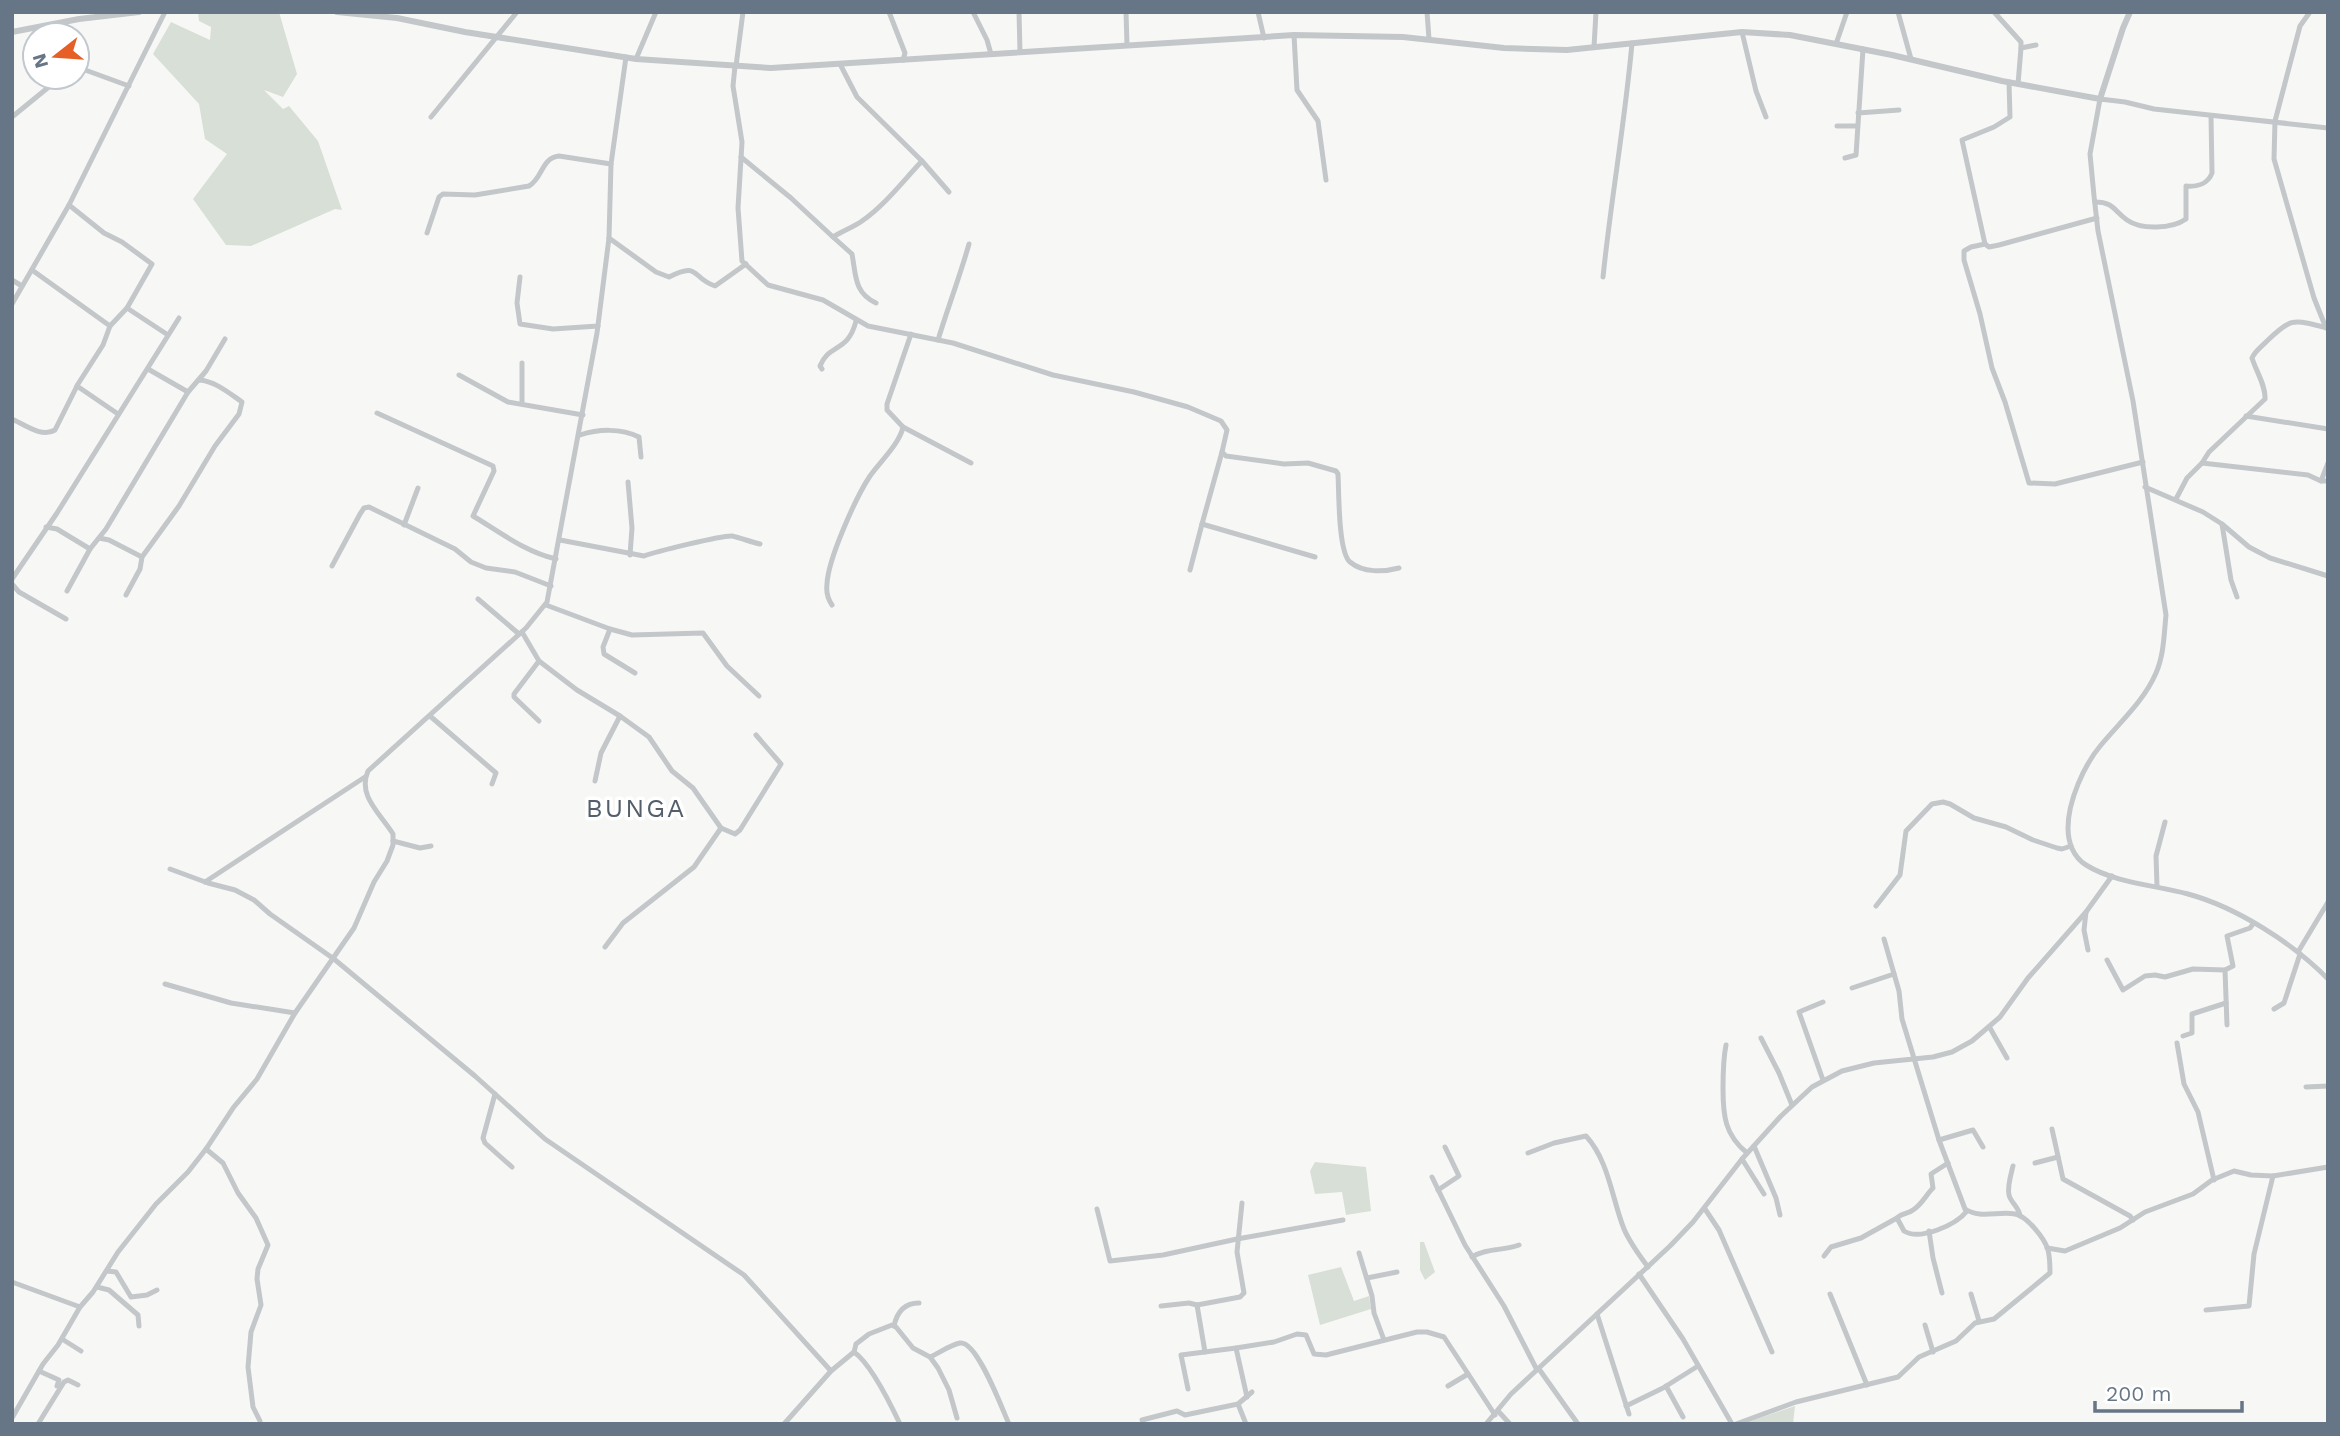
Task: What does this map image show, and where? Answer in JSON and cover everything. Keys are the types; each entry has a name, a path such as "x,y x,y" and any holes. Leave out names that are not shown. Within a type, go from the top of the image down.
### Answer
{"street":[{"path":"12,32 79,19 139,12"},
{"path":"12,304 69,205 164,12"},
{"path":"337,12 397,15 496,37 636,59 771,68 1294,35 1429,39 1510,49 1567,50 1742,32 1790,35 2010,82 2154,109 2326,126"},
{"path":"431,117 517,12"},
{"path":"636,59 656,12"},
{"path":"743,12 733,86 742,142 738,208 742,261 768,285 823,300 869,326 953,343 1053,375 1134,392 1188,407 1221,421 1227,430 1190,570"},
{"path":"972,12 987,40 991,54"},
{"path":"1019,12 1020,51"},
{"path":"1126,12 1127,45"},
{"path":"1258,12 1264,38"},
{"path":"1427,12 1429,39"},
{"path":"1594,47 1596,12"},
{"path":"1836,44 1847,12"},
{"path":"1898,12 1911,59"},
{"path":"1994,12 2021,42 2018,83"},
{"path":"2130,12 2100,99 2090,153 2097,218 2143,461 2166,615 2161,658 2155,674 2136,704 2099,747 2083,774 2068,828 2071,846 2080,861 2093,869 2204,899 2253,924 2299,953 2328,979"},
{"path":"2310,12 2300,26 2275,121 2274,159 2314,298 2327,328"},
{"path":"891,13 905,53 903,60"},
{"path":"1742,32 1756,91 1766,117"},
{"path":"1294,35 1297,90 1318,121 1325,180"},
{"path":"1603,277 1617,159 1625,121 1632,43"},
{"path":"2021,48 2036,45"},
{"path":"1845,158 1856,155 1863,49"},
{"path":"205,883 365,777 373,766 520,633 546,605 580,435 598,326 609,238 611,164 626,57"},
{"path":"840,64 857,97 922,160 949,192"},
{"path":"91,72 129,86"},
{"path":"1985,244 1962,141 2007,121 2010,117 2010,82"},
{"path":"12,117 44,91"},
{"path":"1858,113 1899,110"},
{"path":"2095,202 2105,202 2117,209 2127,220 2140,226 2179,224 2186,219 2186,187 2197,187 2210,178 2212,173 2211,116"},
{"path":"1837,126 1857,126"},
{"path":"427,233 439,197 443,194 475,195 529,186 535,183 551,157 611,164"},
{"path":"741,157 852,254 854,275 860,291 876,303"},
{"path":"833,237 871,214 922,160"},
{"path":"12,419 44,433 50,434 55,430 77,386 103,345 110,326 127,308 152,264 122,242 104,233 69,205"},
{"path":"2097,218 1999,245 1971,247 1964,251 1964,260 1992,368 2029,483 2055,484 2143,461"},
{"path":"609,238 656,272 669,277 683,270 695,271 708,284 715,286 746,264"},
{"path":"938,340 970,244"},
{"path":"32,270 110,326"},
{"path":"520,277 517,303 520,324 553,329 598,326"},
{"path":"12,280 22,286"},
{"path":"127,308 169,335"},
{"path":"66,619 19,592 12,582 179,318"},
{"path":"822,369 820,366 824,356 846,343 853,333 856,321"},
{"path":"2176,499 2182,484 2209,452 2265,398 2252,358 2257,350 2285,324 2294,322 2327,328"},
{"path":"911,334 887,410 903,427 971,463"},
{"path":"67,591 90,549 135,484 188,392 225,338"},
{"path":"522,363 522,403"},
{"path":"148,369 188,392"},
{"path":"459,375 508,401 583,415"},
{"path":"126,595 140,569 142,557 239,414 242,402 224,389 198,380"},
{"path":"77,386 118,414"},
{"path":"377,413 493,466 494,471 473,516 525,548 556,559"},
{"path":"2246,416 2328,429"},
{"path":"832,605 827,594 827,579 856,499 878,463 902,434 903,427"},
{"path":"580,435 613,430 634,434 639,437 641,457"},
{"path":"1222,452 1226,456 1284,464 1308,463 1336,471 1345,556 1351,563 1363,569 1379,571 1399,568"},
{"path":"2202,463 2308,475 2324,481 2328,463"},
{"path":"628,482 632,528 630,555"},
{"path":"2145,487 2176,499 2222,524 2249,547 2270,558 2328,576"},
{"path":"404,525 418,488"},
{"path":"332,566 364,508 369,507 455,549 471,562 486,568 515,572 551,586"},
{"path":"1202,524 1315,557"},
{"path":"2222,524 2236,597"},
{"path":"47,527 57,529 90,549"},
{"path":"559,540 644,556 655,551 670,551 730,536 760,544"},
{"path":"99,538 109,540 142,557"},
{"path":"478,599 520,633 539,661 577,690 649,737 672,771 693,788 721,828 730,833 737,833 781,764 756,735"},
{"path":"546,605 610,629 642,636 703,633 727,666 759,696"},
{"path":"610,629 603,647 604,654 635,673"},
{"path":"539,661 514,694 516,700 539,721"},
{"path":"430,716 496,773 492,784"},
{"path":"595,780 601,753 620,716"},
{"path":"12,1418 80,1307 134,1230 206,1149 233,1108 257,1079 295,1013 354,928 374,882 387,861 393,841 393,834 366,795 365,777"},
{"path":"1876,906 1900,876 1906,831 1932,804 1950,804 1975,818 2006,827 2057,848 2071,846"},
{"path":"2157,886 2156,856 2165,822"},
{"path":"605,947 623,923 694,867 721,828"},
{"path":"393,841 420,848 430,846"},
{"path":"170,869 205,883 235,890 254,900 334,959 563,1153 744,1275 831,1371"},
{"path":"1486,1424 1511,1394 1648,1267 1705,1209 1747,1153 1793,1105 1823,1080 1842,1071 1862,1065 1942,1055 1961,1048 1990,1028 2046,957 2086,912 2112,876"},
{"path":"2274,1009 2284,1003 2299,953 2325,912 2328,902"},
{"path":"2086,912 2084,930 2088,950"},
{"path":"2107,960 2123,990 2145,976 2165,978 2193,968 2225,970 2234,966 2227,936 2250,928 2253,924"},
{"path":"1884,939 1899,991 1902,1019 1939,1140 1967,1211"},
{"path":"2225,970 2227,1025"},
{"path":"1852,988 1894,974"},
{"path":"165,984 231,1003 295,1013"},
{"path":"1823,1002 1799,1012 1823,1080"},
{"path":"2183,1036 2192,1033 2192,1014 2226,1003"},
{"path":"1990,1028 2007,1058"},
{"path":"1761,1038 1793,1105"},
{"path":"2177,1043 2184,1084 2198,1112 2214,1180"},
{"path":"1726,1045 1723,1115 1731,1137 1747,1153"},
{"path":"2306,1087 2328,1086"},
{"path":"495,1094 483,1138 485,1143 512,1167"},
{"path":"2052,1129 2063,1179 2133,1220"},
{"path":"1939,1140 1973,1130 1983,1147"},
{"path":"1528,1153 1554,1143 1586,1136 1607,1173 1625,1230 1648,1267"},
{"path":"1754,1146 1776,1198 1780,1215"},
{"path":"1438,1190 1460,1176 1445,1147"},
{"path":"206,1149 223,1163 238,1193 256,1218 268,1245 258,1269 261,1305 251,1332 248,1367 253,1407 260,1421"},
{"path":"2035,1163 2058,1157"},
{"path":"1742,1159 1764,1194"},
{"path":"1824,1256 1831,1247 1861,1238 1901,1214 1911,1212 1933,1188 1931,1174 1948,1163"},
{"path":"2013,1166 2009,1196 2020,1211 2020,1216"},
{"path":"2048,1248 2065,1251 2120,1228 2145,1212 2193,1194 2234,1171 2273,1176 2328,1167"},
{"path":"2206,1310 2249,1306 2254,1254 2273,1176"},
{"path":"1432,1177 1472,1257 1504,1307 1538,1369 1578,1424"},
{"path":"1161,1306 1189,1303 1197,1305 1240,1297 1244,1293 1237,1252 1242,1203"},
{"path":"1097,1209 1110,1261 1163,1255 1343,1220"},
{"path":"1705,1209 1718,1230 1772,1352"},
{"path":"1639,1273 1684,1339 1734,1424 1796,1402 1898,1377 1919,1357 1956,1341 1979,1321 1994,1319 2050,1273 2048,1248 2027,1219 1967,1211"},
{"path":"1897,1217 1903,1231 1908,1234 1956,1223 1967,1211"},
{"path":"1929,1231 1942,1293"},
{"path":"1472,1257 1481,1251 1507,1250 1519,1245"},
{"path":"1359,1253 1374,1313 1384,1340"},
{"path":"107,1271 116,1272 131,1297 147,1295 157,1290"},
{"path":"1367,1278 1397,1272"},
{"path":"12,1282 80,1307"},
{"path":"96,1287 108,1290 138,1315 139,1326"},
{"path":"1830,1294 1867,1385"},
{"path":"1971,1294 1979,1321"},
{"path":"894,1326 898,1312 912,1303 919,1303"},
{"path":"1197,1305 1205,1352"},
{"path":"1597,1314 1629,1414"},
{"path":"1925,1325 1933,1352"},
{"path":"784,1424 831,1371 854,1352 856,1344 869,1334 894,1326"},
{"path":"894,1326 913,1348 930,1357 949,1390 957,1418"},
{"path":"1188,1389 1181,1355 1274,1342 1297,1334 1306,1335 1314,1354 1326,1355 1417,1332 1437,1334 1444,1337 1453,1348 1468,1374 1497,1413 1510,1424"},
{"path":"62,1339 81,1351"},
{"path":"930,1357 961,1342 968,1344 975,1351 1009,1424"},
{"path":"1236,1348 1247,1397"},
{"path":"854,1352 863,1361 900,1424"},
{"path":"1626,1406 1698,1366"},
{"path":"39,1371 60,1380 57,1386 61,1386"},
{"path":"1448,1386 1468,1374"},
{"path":"38,1424 61,1386 68,1380 78,1385"},
{"path":"1666,1386 1683,1417"},
{"path":"1142,1420 1177,1411 1185,1415 1238,1404 1252,1392"},
{"path":"1238,1404 1246,1424"},
{"path":"1185,1415 1186,1424"}],"shaded area":[{"path":"198,12 279,12 297,74 283,97 264,90 283,109 289,106 318,141 342,210 335,209 251,246 226,245 193,199 227,154 205,139 199,104 153,54 171,22 210,40 211,27 199,21"},
{"path":"1315,1162 1366,1167 1371,1211 1346,1215 1342,1192 1315,1194 1310,1171"},
{"path":"1420,1242 1424,1242 1435,1272 1425,1280 1420,1270"},
{"path":"1341,1267 1354,1301 1369,1296 1371,1309 1320,1325 1308,1275"},
{"path":"1795,1406 1793,1424 1742,1424"}],"district":[{"name":"BUNGA","path":"636,808"}]}
